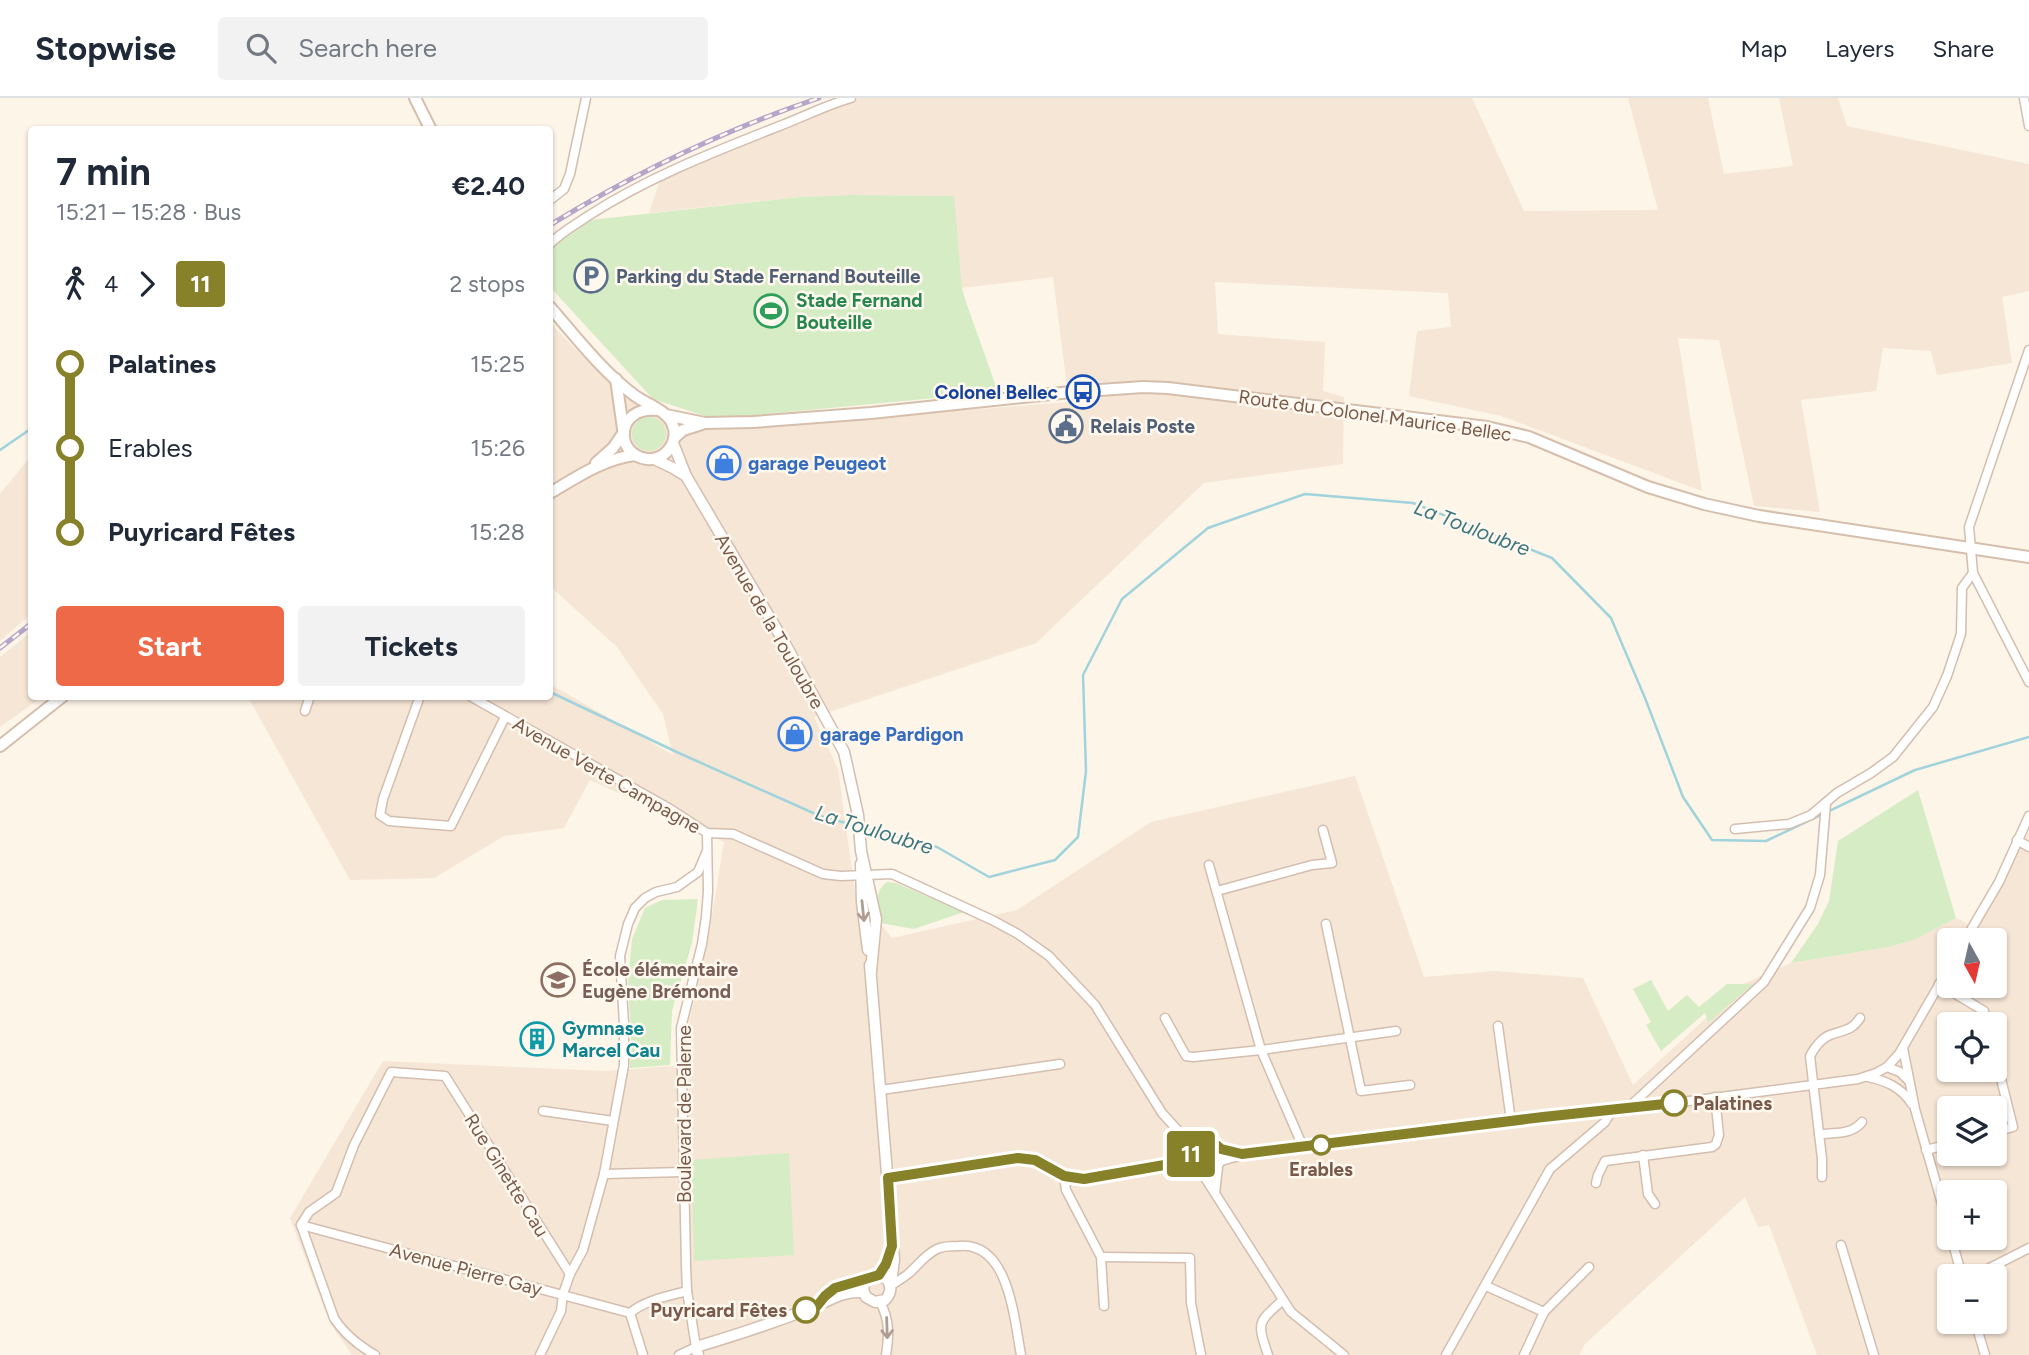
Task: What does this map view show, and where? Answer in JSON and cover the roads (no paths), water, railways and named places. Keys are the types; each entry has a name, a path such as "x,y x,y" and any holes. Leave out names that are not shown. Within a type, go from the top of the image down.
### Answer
{"main road":[{"path":"415,98 430,126"},
{"path":"553,309 617,380 662,412 672,423 674,440 664,455 644,459 629,450 624,441 626,400 617,380"},
{"name":"Route du Colonel Maurice Bellec","path":"662,412 705,423 753,422 1114,389 1168,388 1498,429 1529,437 1648,486 1704,504 1759,516 2029,558"},
{"path":"553,492 602,459 613,448 635,413 645,409 662,412"},
{"name":"Route du Colonel Maurice Bellec","path":"674,440 683,430 705,423"},
{"path":"580,475 617,458 635,455"},
{"path":"0,746 58,700"}],"street":[{"path":"553,198 564,189 570,174 586,98"},
{"path":"553,242 596,211 642,185 740,141 851,98"},
{"path":"2024,98 2029,127"},
{"path":"2029,351 1969,527 1973,573 2029,682"},
{"name":"Avenue de la Touloubre","path":"674,440 686,476 783,640 844,752 858,815 863,875 876,919 871,971 894,1260 890,1284"},
{"path":"654,459 686,476"},
{"path":"1735,829 1788,824 1811,815 1837,793 1893,757 1933,707 1947,676 1961,634 1962,587 1973,573"},
{"path":"305,711 309,700"},
{"path":"419,700 380,815 389,821 452,826 505,717"},
{"name":"Avenue Verte Campagne","path":"477,700 672,810 707,834 733,834 823,874 892,874 1018,934 1049,956 1095,1005 1161,1113 1183,1136 1192,1152"},
{"path":"0,738 24,725"},
{"path":"1628,1108 1764,982 1810,908 1820,875 1826,803"},
{"path":"1972,928 1999,882 2029,816"},
{"path":"1217,891 1312,865 1332,863 1323,830"},
{"name":"Boulevard de Palerne","path":"697,1351 687,1291 681,1028 706,917 707,834"},
{"path":"2017,840 2029,848"},
{"path":"540,1355 561,1311 570,1274 583,1250 604,1174 624,1065 620,956 628,923 635,908 645,898 677,887 698,872 706,851"},
{"path":"1209,865 1261,1051 1303,1147"},
{"path":"1325,925 1361,1091 1410,1085"},
{"path":"888,1178 1018,1158 1035,1160 1064,1176 1084,1179 1176,1163 1209,1171 1219,1163 1242,1154 1812,1085 1866,1076 1887,1067 1903,1047 1937,988"},
{"path":"1962,998 1984,1012"},
{"path":"1165,1018 1186,1056 1193,1057 1261,1051 1396,1031"},
{"path":"1822,1177 1810,1056 1814,1048 1827,1036 1846,1032 1860,1018"},
{"path":"1499,1026 1511,1121"},
{"path":"1903,1047 1915,1109 1937,1187"},
{"path":"881,1090 1060,1064"},
{"path":"1887,1067 1900,1072 1908,1080"},
{"path":"1887,1067 1892,1084"},
{"name":"Rue Ginette Cau","path":"301,1225 309,1212 336,1193 354,1144 391,1072 445,1076 570,1274"},
{"path":"1866,1076 1892,1084 1908,1098 1915,1109"},
{"path":"1596,1183 1605,1161 1712,1147 1719,1135 1715,1097"},
{"path":"2007,1103 2013,1127 2007,1129"},
{"path":"1446,1355 1550,1169 1605,1122 1612,1110"},
{"path":"542,1111 613,1121"},
{"path":"1819,1134 1852,1130 1862,1122"},
{"path":"1183,1136 1199,1142 1209,1140 1221,1149 1242,1154"},
{"path":"1176,1163 1192,1152 1199,1142"},
{"path":"1926,1150 1937,1147"},
{"path":"1215,1194 1221,1149"},
{"path":"1192,1152 1197,1167 1291,1312 1344,1355"},
{"path":"1643,1155 1648,1194 1655,1204"},
{"path":"604,1174 683,1172"},
{"path":"1064,1176 1066,1190 1101,1257 1104,1306"},
{"path":"301,1225 334,1318 341,1329 375,1355"},
{"name":"Avenue Pierre Gay","path":"301,1225 631,1313"},
{"path":"890,1284 909,1273 919,1261 939,1248 967,1245 984,1250 1000,1267 1021,1355"},
{"path":"1841,1245 1874,1355"},
{"name":"Avenue de la Touloubre","path":"875,1275 886,1264 892,1246"},
{"path":"1998,1264 2029,1248"},
{"path":"1101,1257 1190,1258 1191,1303 1201,1355"},
{"path":"1524,1355 1544,1312 1589,1267"},
{"path":"817,1306 835,1288 875,1275 890,1284"},
{"path":"875,1275 863,1286 863,1292 870,1301 880,1302 888,1296 890,1284"},
{"path":"1486,1286 1544,1312"},
{"path":"643,1355 631,1313 651,1301 687,1291"},
{"path":"679,1355 697,1351 827,1303 838,1295 863,1292"},
{"path":"1268,1355 1260,1331 1262,1319 1283,1300"},
{"path":"880,1302 888,1322 886,1355"},
{"path":"1978,1334 1984,1355"}],"waterway":[{"name":"La Touloubre","path":"0,450 28,431"},
{"name":"La Touloubre","path":"864,828 937,847 989,877 1055,860 1078,837 1086,771 1083,675 1122,599 1208,528 1305,494 1413,503 1552,558 1611,618 1683,797 1712,840 1766,841 1915,770 2029,737"},
{"name":"La Touloubre","path":"553,693 820,816 857,826"}],"railway":[{"path":"553,223 681,154 749,124 819,98"},
{"path":"0,648 28,626"}],"place":[{"name":"Parking du Stade Fernand Bouteille","path":"591,276"},
{"name":"Stade Fernand Bouteille","path":"771,311"},
{"name":"Colonel Bellec","path":"1083,392"},
{"name":"Relais Poste","path":"1066,426"},
{"name":"garage Peugeot","path":"724,463"},
{"name":"garage Pardigon","path":"795,734"},
{"name":"École élémentaire Eugène Brémond","path":"558,980"},
{"name":"Gymnase Marcel Cau","path":"537,1039"},
{"name":"Palatines","path":"1674,1103"},
{"name":"Erables","path":"1321,1145"},
{"name":"Puyricard Fêtes","path":"806,1310"}]}
